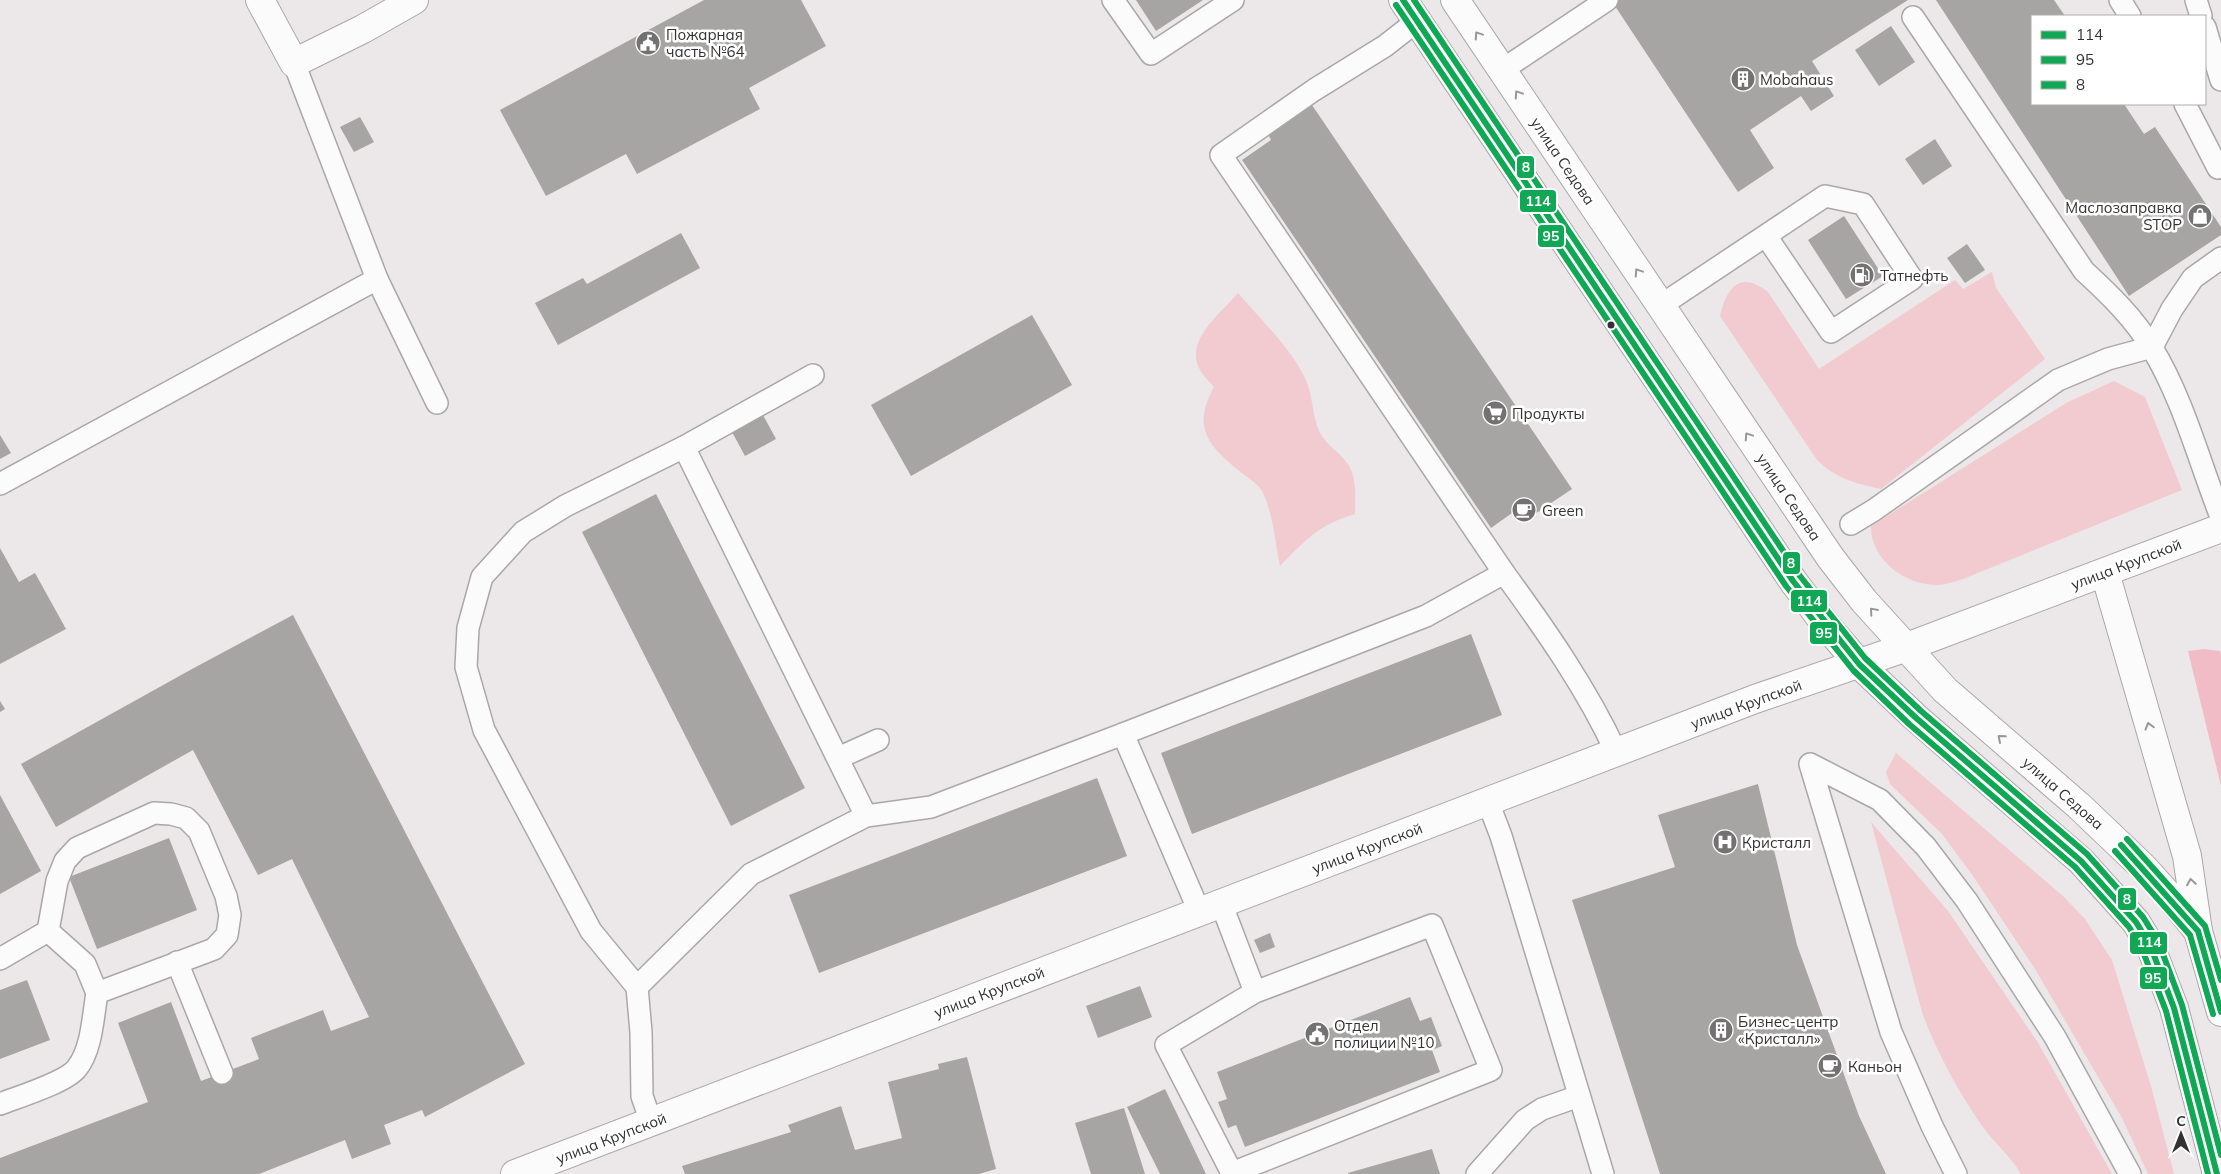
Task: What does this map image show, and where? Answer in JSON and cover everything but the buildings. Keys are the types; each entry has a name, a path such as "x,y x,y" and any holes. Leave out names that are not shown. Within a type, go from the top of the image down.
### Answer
{"main road":[{"path":"260,0 294,63 363,29 414,0"},
{"name":"улица Седова","path":"1455,0 1830,557 1904,648 1945,690 2112,836 2144,868 2198,931"},
{"path":"1410,11 1793,582 1859,664 1915,717 2081,861 2136,922 2150,945 2174,1008 2217,1174"},
{"name":"улица Крупской","path":"516,1174 1755,699 1904,648 2221,528"},
{"name":"улица Седова","path":"2105,573 2187,856 2198,931 2221,1012"}],"lane":[{"path":"1113,0 1151,54 1233,0"},
{"path":"1502,70 1607,0"},
{"path":"2120,0 2129,15"},
{"path":"2196,0 2201,15"},
{"path":"1410,11 1385,46 1314,90 1221,155 1504,574 1528,606 1601,719 1616,752"},
{"path":"1912,17 2084,271 2119,304 2152,347 2173,389 2221,517"},
{"path":"2206,30 2221,80"},
{"path":"294,63 377,280 437,402"},
{"path":"2186,105 2219,171"},
{"path":"2219,171 2221,142"},
{"path":"1660,306 1825,196 1863,204 1912,280 1831,332 1766,236"},
{"path":"1851,524 1874,510 2058,380 2108,359 2152,347 2172,309 2193,278 2221,258"},
{"path":"0,484 377,280"},
{"path":"651,1122 642,1096 641,1032 637,986 590,931 484,730 466,667 468,628 482,578 523,532 565,506 684,447 814,375"},
{"path":"684,447 866,816"},
{"path":"637,986 751,874 866,816 931,807 1426,616 1504,574"},
{"path":"1123,734 1255,992"},
{"path":"838,758 878,740"},
{"path":"1956,1174 1932,1126 1891,1032 1810,764 1880,800 1926,847 1967,901 2055,1037 2130,1174"},
{"path":"1488,802 1501,836 1603,1174"},
{"path":"0,959 48,931 62,868 65,861 78,848 154,813 171,814 186,818 199,831 226,896 230,915 227,935 214,949 97,993"},
{"path":"1432,925 1491,1070 1232,1173 1166,1045 1255,992 1432,925"},
{"path":"0,1104 56,1082 77,1069 86,1048 97,993 85,964 48,931"},
{"path":"177,962 222,1073"},
{"path":"1477,1174 1526,1120 1542,1109 1579,1096"}],"shaded area":[{"path":"1992,272 1996,288 2045,359 1881,489 1862,485 1839,476 1817,460 1720,316 1727,297 1736,285 1742,282 1750,282 1758,286 1768,292 1819,369 1955,280 1963,289"},
{"path":"1238,293 1266,324 1300,368 1310,392 1319,431 1346,461 1352,471 1354,483 1355,514 1322,528 1280,566 1271,518 1262,491 1220,454 1207,436 1204,425 1207,401 1214,387 1199,368 1196,358 1197,347 1207,327"},
{"path":"2114,381 2145,397 2182,490 1963,579 1946,584 1928,584 1915,581 1903,576 1884,560 1872,538 1871,526 2066,403"},
{"path":"2204,649 2220,651 2221,654 2221,786 2188,651"},
{"path":"1896,753 2064,897 2085,919 2112,960 2151,1086 2174,1174 2148,1174 2122,1118 2035,969 1973,876 1942,834 1890,784 1886,772"},
{"path":"1871,822 1948,911 2037,1041 2112,1174 2021,1174 1980,1123 1948,1069 1922,1012"}],"transit line":[{"name":"114","path":"1403,0 1793,581 1859,664 1915,717 2081,861 2136,922 2150,945 2174,1008 2217,1174"},
{"name":"8","path":"1414,0 1800,576 1865,658 1921,711 2087,854 2143,917 2158,941 2182,1005 2221,1155"},
{"name":"95","path":"1396,5 1786,586 1853,670 1909,724 2075,867 2129,927 2142,949 2166,1011 2208,1174"},
{"name":"8","path":"2127,839 2205,926 2221,980"},
{"name":"114","path":"2121,845 2198,931 2221,1012"},
{"name":"95","path":"2115,851 2190,935 2213,1014"}],"place":[{"name":"Пожарная часть №64","path":"648,43"},
{"name":"Mobahaus","path":"1743,79"},
{"name":"Маслозаправка STOP","path":"2200,216"},
{"name":"Татнефть","path":"1862,275"},
{"name":"Продукты","path":"1495,413"},
{"name":"Green","path":"1524,510"},
{"name":"Кристалл","path":"1725,842"},
{"name":"Бизнес-центр «Кристалл»","path":"1721,1030"},
{"name":"Отдел полиции №10","path":"1317,1034"},
{"name":"Каньон","path":"1830,1066"}]}
